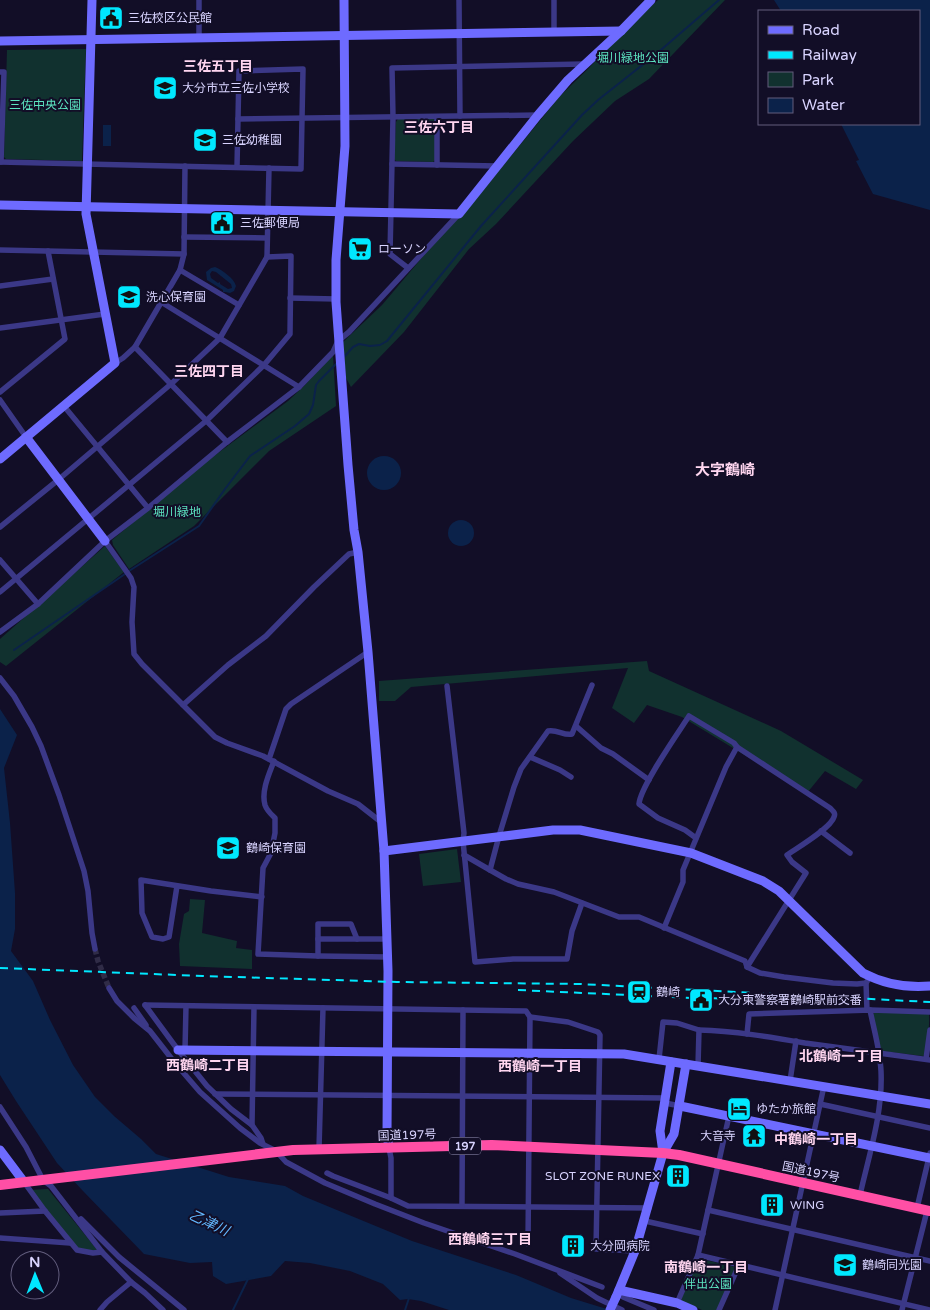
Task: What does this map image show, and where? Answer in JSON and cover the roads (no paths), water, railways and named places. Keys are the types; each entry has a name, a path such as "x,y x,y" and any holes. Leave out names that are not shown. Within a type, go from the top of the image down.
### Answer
{"highway":[{"name":"国道197号","path":"0,1185 269,1149 529,1146 678,1155 925,1210"}],"street":[{"path":"92,0 86,214 114,363"},
{"path":"198,0 199,37"},
{"path":"344,0 346,118 336,260 336,299 354,530 368,652 384,851 388,957 387,1135 391,1158 391,1198"},
{"path":"459,0 460,116"},
{"path":"554,0 554,32"},
{"path":"0,632 38,604 105,541 227,442 299,387 333,352 338,340 349,332 459,214 568,80 621,31 650,0"},
{"path":"0,41 621,31"},
{"path":"408,268 390,254 393,117 392,68 584,64"},
{"path":"0,72 4,72 1,115 1,162 269,168 301,168 303,69 240,71 237,167"},
{"path":"238,120 538,115"},
{"path":"437,117 437,165"},
{"path":"392,164 497,166"},
{"path":"0,459 134,347 180,270 184,254 185,166"},
{"path":"0,528 171,384 220,338 267,256 269,168"},
{"path":"0,205 459,214"},
{"path":"184,237 268,238"},
{"path":"0,250 184,254"},
{"path":"0,392 65,338 48,251"},
{"path":"0,592 206,421 264,366 290,334 290,256 267,256"},
{"path":"180,270 239,305"},
{"path":"0,286 53,279"},
{"path":"290,298 336,299"},
{"path":"161,302 299,387"},
{"path":"0,328 105,314"},
{"path":"134,347 227,442"},
{"path":"0,400 131,578 134,587 132,622 134,654 142,664 215,737 263,756 328,791 358,804 381,822"},
{"path":"64,405 148,508"},
{"path":"183,704 228,665 266,636 349,554 358,552"},
{"path":"0,560 38,604"},
{"path":"368,652 286,709 265,786 265,806 275,818 275,833 272,854 263,868 258,954 388,957"},
{"path":"0,678 14,696 32,727 57,788 84,871 95,949"},
{"path":"490,870 498,836 521,769 548,731 572,734 592,685"},
{"path":"447,686 464,833 464,855 475,962 513,959 567,959 572,931 582,903"},
{"path":"696,838 685,830 658,818 639,804 639,799 649,780 689,716 734,743 737,747 834,812 833,820 821,831 787,855 792,862 806,873 747,967"},
{"path":"576,726 601,748 613,754 649,780"},
{"path":"664,928 683,882 683,870 726,767 737,747"},
{"path":"530,757 571,777"},
{"path":"384,851 553,830 580,830 691,853 763,880 779,891 868,980 869,1010 879,1054 881,1075 878,1117 860,1195"},
{"path":"821,831 850,853"},
{"path":"464,855 518,884 554,892 619,917 639,917 745,961 747,967 760,973 833,983 857,984 868,980 900,986 930,986"},
{"path":"177,886 169,937 163,939 152,937 142,913 141,880 262,897"},
{"path":"318,956 318,924 351,924 357,939"},
{"path":"318,939 387,939"},
{"path":"109,988 125,1010 150,1031"},
{"path":"269,1149 252,1125 215,1094 145,1006 526,1011 530,1017 528,1244"},
{"path":"181,1050 186,1006"},
{"path":"252,1125 254,1007"},
{"path":"134,1008 175,1064 200,1092 240,1128 300,1171 375,1204 602,1287"},
{"path":"319,1149 322,1008"},
{"path":"462,1206 463,1010"},
{"path":"747,1034 749,1014 869,1010 930,1012"},
{"path":"530,1017 568,1022 598,1032 600,1035 596,1249 635,1251"},
{"path":"659,1059 663,1022 677,1023 699,1030 747,1034 928,1060 930,1030"},
{"path":"698,1066 699,1030"},
{"path":"790,1081 796,1041"},
{"path":"181,1050 624,1054 930,1104"},
{"path":"663,1153 660,1131 671,1062"},
{"path":"610,1310 619,1294 635,1251 663,1153 674,1134 686,1064"},
{"path":"775,1310 824,1086"},
{"path":"215,1094 599,1097 665,1100 680,1106 871,1146 930,1156 925,1210 903,1307"},
{"path":"820,1104 930,1128"},
{"path":"0,1107 26,1147 44,1180 51,1186 102,1252 131,1282 163,1310"},
{"path":"677,1303 698,1255 729,1116"},
{"path":"1,1154 77,1250 93,1253 102,1252"},
{"path":"328,1173 408,1206 648,1208"},
{"path":"66,1205 76,1212 119,1257 184,1310"},
{"path":"708,1210 930,1261"},
{"path":"0,1213 45,1211"},
{"path":"644,1221 703,1234"},
{"path":"0,1238 70,1243"},
{"path":"698,1255 903,1307 930,1310"},
{"path":"719,1310 740,1265"},
{"path":"555,1269 597,1298 622,1310"},
{"path":"100,1310 131,1282"},
{"path":"619,1294 677,1303 693,1310"},
{"path":"619,1294 654,1310"}],"water":[{"path":"774,0 930,0 930,210 873,194 856,161 859,160 842,125 920,125 920,10 780,10"},
{"path":"103,125 111,125 111,146 103,146"},
{"path":"211,268 218,268 230,277 236,286 234,291 230,293 223,292 223,290 207,280 206,272","holes":["212,271 231,284 232,288 228,289 220,284 220,282 218,283 211,278 210,274"]},
{"path":"384,456 391,457 396,461 400,466 400,480 396,485 391,489 384,490 377,489 372,485 368,480 367,473 368,466 372,461 377,457"},
{"path":"461,520 471,523 474,533 471,543 461,546 451,543 448,533 451,523"},
{"name":"乙津川","path":"0,709 17,735 4,768 15,893 15,929 11,951 33,981 73,1065 95,1097 114,1116 156,1154 229,1177 285,1186 303,1196 412,1241 516,1275 571,1298 610,1310 449,1310 421,1301 400,1300 383,1284 350,1271 310,1263 285,1261 271,1276 226,1284 213,1276 212,1262 190,1263 144,1254 57,1163 0,1075"}],"waterway":[{"path":"344,357 353,347 359,344 380,345 387,341 481,226 582,115 719,0"},
{"path":"129,571 199,526 250,456 295,426 309,414 313,405 316,385 337,363"},
{"path":"14,650 125,574"},
{"path":"233,1310 248,1279"},
{"path":"405,1310 409,1298"}],"tunnel":[{"path":"95,949 109,988"}],"railway":[{"path":"0,968 397,982 580,984 930,1002"},
{"path":"518,990 692,998 768,999"}],"place":[{"name":"三佐校区公民館","path":"111,18"},
{"name":"大分市立三佐小学校","path":"165,88"},
{"name":"三佐幼稚園","path":"205,140"},
{"name":"三佐郵便局","path":"222,223"},
{"name":"ローソン","path":"360,249"},
{"name":"洗心保育園","path":"129,297"},
{"name":"鶴崎保育園","path":"228,848"},
{"name":"鶴崎","path":"639,992"},
{"name":"大分東警察署鶴崎駅前交番","path":"701,1000"},
{"name":"ゆたか旅館","path":"739,1109"},
{"name":"大音寺","path":"754,1136"},
{"name":"SLOT ZONE RUNEX","path":"678,1176"},
{"name":"WING","path":"772,1205"},
{"name":"大分岡病院","path":"573,1246"},
{"name":"鶴崎同光園","path":"845,1265"}],"district":[{"name":"三佐五丁目","path":"218,66"},
{"name":"三佐六丁目","path":"439,127"},
{"name":"三佐四丁目","path":"209,371"},
{"name":"大字鶴崎","path":"725,470"},
{"name":"北鶴崎一丁目","path":"841,1056"},
{"name":"西鶴崎二丁目","path":"208,1065"},
{"name":"西鶴崎一丁目","path":"540,1066"},
{"name":"中鶴崎一丁目","path":"816,1139"},
{"name":"西鶴崎三丁目","path":"490,1239"},
{"name":"南鶴崎一丁目","path":"706,1267"}],"park label":[{"name":"堀川緑地公園","path":"633,58"},
{"name":"三佐中央公園","path":"45,105"},
{"name":"堀川緑地","path":"177,512"},
{"name":"伴出公園","path":"708,1284"}]}
